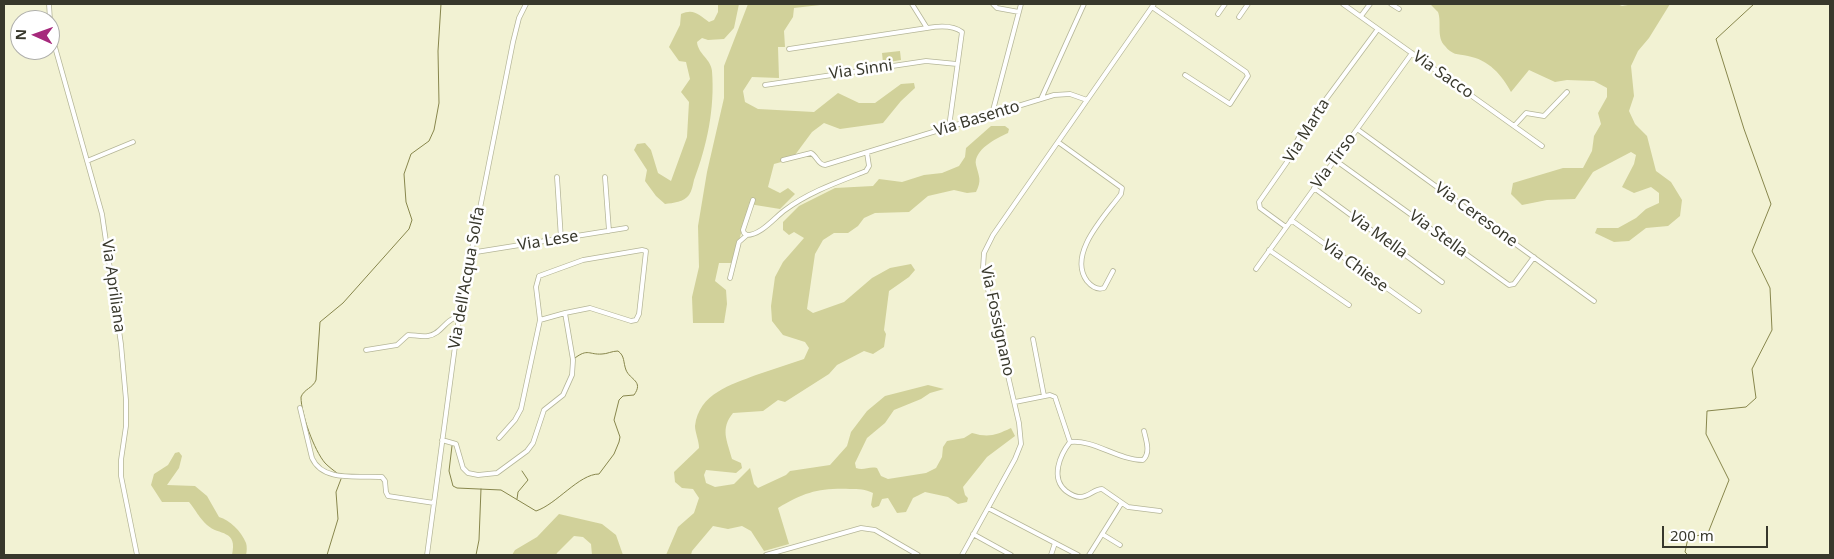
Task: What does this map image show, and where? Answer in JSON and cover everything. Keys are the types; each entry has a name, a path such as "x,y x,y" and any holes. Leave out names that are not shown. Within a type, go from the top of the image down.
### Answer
{"street":[{"name":"Via dell'Acqua Solfa","path":"427,555 458,317 512,46 526,4"},
{"path":"912,4 927,28"},
{"path":"993,4 996,8 1019,12"},
{"path":"992,114 1021,4"},
{"path":"1041,99 1084,4"},
{"path":"1218,14 1225,4"},
{"path":"1239,17 1248,4"},
{"name":"Via Sacco","path":"1343,4 1542,146"},
{"path":"1361,16 1370,4"},
{"path":"1391,4 1399,10"},
{"path":"1153,5 1246,72 1248,76 1232,103 1229,104 1185,75"},
{"name":"Via Fossignano","path":"962,555 1020,448 1020,429 1015,402 984,270 983,255 993,235 1153,5"},
{"name":"Via Sinni","path":"766,85 924,61 957,64 962,36 958,29 943,27 927,28 789,50"},
{"name":"Via Marta","path":"1286,227 1260,208 1259,202 1288,160 1301,134 1378,29"},
{"name":"Via Tirso","path":"1256,269 1412,53"},
{"name":"Via Apriliana","path":"59,60 106,232 122,350 127,416 121,460 121,476 137,555"},
{"path":"949,128 957,64"},
{"path":"1515,125 1526,113 1540,117 1545,116 1567,92"},
{"name":"Via Basento","path":"782,160 811,153 824,166 1056,94 1065,94 1087,100"},
{"name":"Via Ceresone","path":"1357,129 1594,301"},
{"path":"87,161 133,142"},
{"path":"1058,142 1122,188 1121,194 1086,244 1081,258 1081,267 1085,278 1097,288 1104,288 1113,271"},
{"path":"730,278 739,242 747,235 758,232 800,199 866,170 869,166 867,153"},
{"name":"Via Stella","path":"1335,160 1508,285 1514,284 1534,257"},
{"path":"604,176 608,231"},
{"path":"557,177 561,239"},
{"name":"Via Mella","path":"1314,188 1442,282"},
{"path":"747,235 743,230 753,200"},
{"name":"Via Chiese","path":"1291,220 1419,311"},
{"name":"Via Lese","path":"470,253 626,228"},
{"path":"499,438 519,414 540,320 536,283 541,274 583,260 642,250 646,251 639,314 636,320 631,321 590,308 540,320"},
{"path":"1269,250 1348,305"},
{"path":"442,440 456,444 463,468 467,472 476,475 497,473 527,451 532,444 544,411 564,394 572,376 573,360 565,313"},
{"path":"366,350 397,345 407,335 431,336 441,330 450,319 458,317"},
{"path":"1033,339 1044,396"},
{"path":"1015,402 1051,394 1055,396 1070,442"},
{"path":"300,408 312,458 315,464 323,471 346,476 382,477 389,496 434,503"},
{"path":"1070,442 1082,442 1114,454 1143,460 1148,452 1144,431"},
{"path":"1070,442 1062,452 1058,475 1061,486 1068,492 1078,497 1102,489 1121,504 1130,508 1160,511"},
{"path":"1089,555 1121,504"},
{"path":"988,508 1078,555"},
{"path":"766,555 866,528 875,530 918,555"},
{"path":"973,534 1011,555"},
{"path":"1102,534 1120,545"},
{"path":"1051,555 1055,543"}],"green space":[{"path":"718,4 739,4 734,28 724,39 708,40 702,38 697,42 711,67 713,85 709,127 703,154 689,195 681,201 665,204 656,196 645,181 647,170 634,150 637,144 645,143 651,150 658,173 671,181 687,137 689,102 681,92 690,79 686,62 679,61 669,47 680,25 681,14 693,12 709,22 714,20 718,12"},
{"path":"748,4 829,4 794,8 793,17 784,31 785,47 778,47 779,78 752,77 743,91 745,102 758,109 814,112 838,93 859,103 875,103 901,84 914,83 915,88 901,101 883,123 840,129 824,123 812,132 792,159 774,164 768,187 780,193 788,188 795,194 780,209 749,204 733,263 719,263 715,281 726,290 727,304 724,323 693,323 692,297 699,267 698,226 707,172 724,98 724,66"},
{"path":"1430,4 1617,4 1622,6 1670,4 1649,38 1638,51 1631,66 1634,96 1629,111 1635,124 1647,136 1656,171 1671,182 1682,200 1680,216 1668,226 1646,228 1629,241 1614,242 1595,233 1597,228 1618,228 1636,218 1646,209 1659,203 1659,193 1651,187 1634,193 1622,187 1634,164 1636,155 1631,152 1593,172 1575,199 1547,200 1522,205 1511,194 1513,183 1563,168 1583,168 1592,151 1594,136 1601,124 1598,113 1607,97 1607,88 1594,81 1567,80 1555,82 1529,70 1511,92 1494,69 1476,58 1455,54 1448,49 1442,42 1438,12"},
{"path":"900,51 901,60 883,63 882,53"},
{"path":"991,126 1005,126 1009,129 1008,133 987,145 978,154 976,165 979,181 976,192 967,193 954,190 928,196 909,212 875,213 864,218 858,226 848,233 834,233 823,240 815,254 807,309 813,313 844,302 872,278 890,268 911,264 915,270 909,277 889,291 884,330 886,334 884,347 873,354 864,351 837,365 829,374 785,402 778,400 763,411 733,413 727,424 726,435 732,459 741,463 742,468 736,473 706,470 704,475 706,483 715,487 734,484 750,468 754,484 758,488 786,475 790,471 830,465 847,446 851,432 867,411 885,396 928,385 944,389 930,393 921,399 894,410 885,423 867,438 855,463 856,468 877,468 881,476 888,479 926,473 936,468 947,441 964,438 972,433 992,435 1011,428 1015,436 987,457 963,487 968,498 967,502 958,504 948,497 925,492 913,498 906,512 897,513 888,498 882,499 879,506 873,508 871,505 873,493 867,491 859,489 821,490 796,498 778,508 789,544 764,551 751,531 742,526 728,529 713,526 692,551 691,555 666,555 678,527 694,513 699,498 693,489 682,488 675,482 674,472 699,448 695,426 703,406 709,398 727,387 804,359 809,348 805,342 783,335 772,321 771,306 775,277 783,262 804,238 794,232 789,235 783,230 783,222 799,206 835,188 873,186 879,179 902,182 924,175 942,173 959,166 965,157 966,148"},
{"path":"179,452 182,456 179,468 167,485 195,486 207,496 219,517 231,523 241,534 246,544 246,555 232,555 233,547 230,537 207,525 189,502 162,502 151,485 154,474 168,465 175,453"},
{"path":"559,514 602,524 616,535 623,555 592,555 591,544 583,537 574,536 556,555 512,555 515,550 537,537"}],"waterway":[{"path":"337,473 325,463 317,450 306,422 301,397 316,380 320,322 343,303 409,229 412,220 406,202 404,174 411,154 429,141 434,130 439,103 438,51 441,4"},
{"path":"1688,555 1685,552 1688,538 1708,533 1729,480 1706,434 1707,411 1746,407 1756,398 1752,369 1772,330 1770,288 1752,251 1771,204 1744,129 1716,39 1754,4"},
{"path":"452,446 449,471 453,486 457,488 501,490 536,511 584,479 591,475 599,474 614,454 619,442 620,437 614,420 619,400 623,396 634,395 638,387 628,373 623,357 618,351 602,354 586,353 575,358"},
{"path":"517,499 518,492 528,480 522,471"},
{"path":"327,555 338,519 336,492 341,479"},
{"path":"476,555 479,540 481,489"}]}
